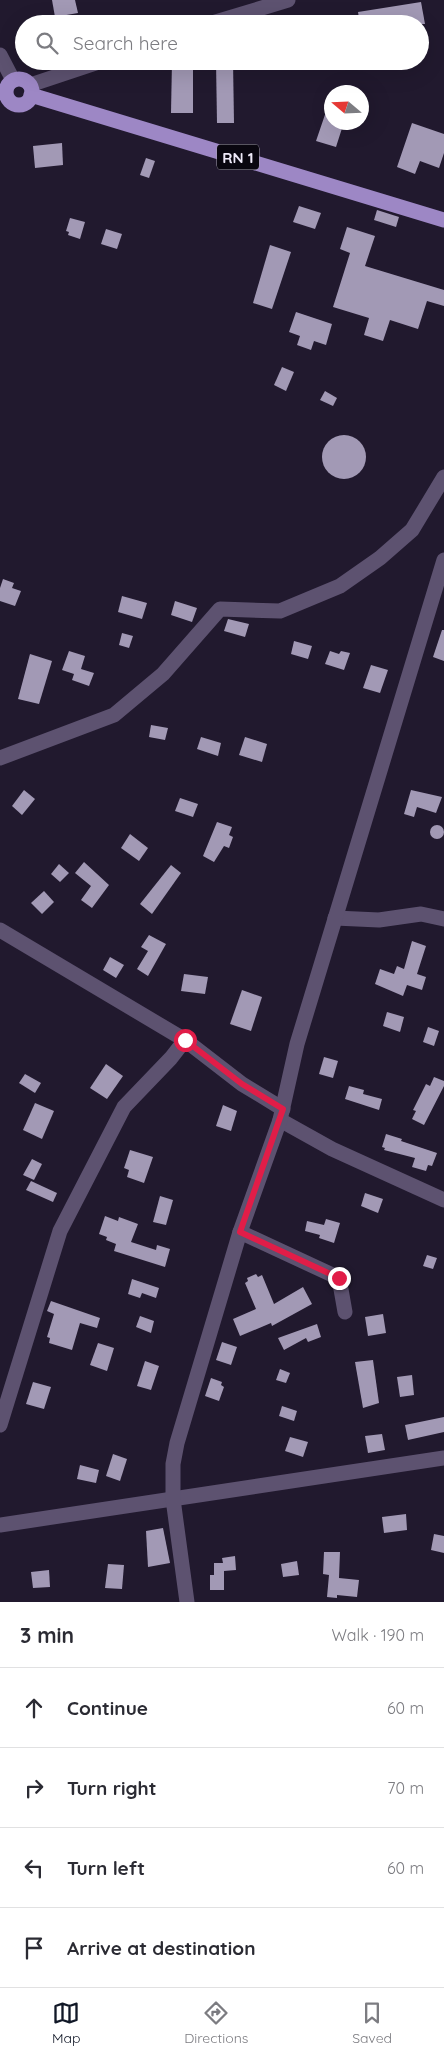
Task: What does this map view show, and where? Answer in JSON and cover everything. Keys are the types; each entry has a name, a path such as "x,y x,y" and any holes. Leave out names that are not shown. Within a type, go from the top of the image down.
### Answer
{"main road":[{"path":"22,79 31,90 24,104 18,105 5,92 22,79"},
{"name":"RN 1","path":"31,90 444,220"}],"street":[{"path":"239,15 288,0"},
{"path":"0,55 5,92"},
{"path":"31,90 80,70"},
{"path":"0,758 114,715 163,674 220,609 280,611 340,586 380,558 412,530 444,477"},
{"path":"187,1602 173,1499 173,1464 183,1415 213,1326 240,1232 281,1114 297,1044 444,560"},
{"path":"335,918 379,920 421,914 444,919"},
{"path":"0,930 185,1040 281,1114 340,1153 444,1200"},
{"path":"0,1425 60,1231 124,1106 171,1058 185,1040"},
{"path":"240,1232 339,1278 345,1312"},
{"path":"0,1525 444,1458"}],"building":[{"path":"52,0 75,0 78,13 55,15"},
{"path":"421,2 423,15 358,15 358,12"},
{"path":"172,70 193,70 193,113 171,113"},
{"path":"216,70 233,70 234,123 217,123"},
{"path":"324,118 324,130 341,130 336,147 316,141"},
{"path":"412,123 444,134 444,153 439,168 420,161 415,174 397,167"},
{"path":"62,143 63,165 35,168 33,146"},
{"path":"146,158 155,161 149,178 140,175"},
{"path":"299,206 321,213 315,229 293,222"},
{"path":"377,210 399,217 396,227 374,220"},
{"path":"70,218 85,222 80,239 68,235 69,232 66,231"},
{"path":"347,227 375,236 365,266 444,290 444,306 427,301 418,329 390,320 383,341 364,335 369,318 333,307 350,253 340,249"},
{"path":"106,229 122,234 117,249 101,244"},
{"path":"270,245 291,252 272,309 253,303"},
{"path":"296,312 332,324 326,345 314,341 311,350 297,345 300,336 289,332"},
{"path":"282,367 294,372 286,391 274,385"},
{"path":"325,391 337,398 333,406 320,400"},
{"path":"344,435 356,439 362,445 366,457 362,469 356,475 344,479 332,475 326,469 322,457 326,445 332,439"},
{"path":"3,579 14,583 12,588 21,591 15,606 0,601 0,588"},
{"path":"122,596 147,603 142,619 118,612"},
{"path":"175,601 197,608 192,622 171,615"},
{"path":"228,619 249,624 245,637 224,631"},
{"path":"442,630 444,630 444,661 433,657"},
{"path":"122,633 133,636 129,648 119,645"},
{"path":"294,641 312,646 308,659 291,654"},
{"path":"69,651 85,656 81,669 94,673 89,686 72,680 74,674 62,670"},
{"path":"330,651 339,654 341,651 350,653 344,670 325,664"},
{"path":"30,654 52,661 39,704 18,699"},
{"path":"371,665 388,670 380,693 363,688"},
{"path":"151,725 168,728 165,740 149,737"},
{"path":"201,737 221,743 218,756 197,749"},
{"path":"245,737 267,744 262,762 239,755"},
{"path":"24,790 35,799 22,815 12,806"},
{"path":"411,790 442,797 436,813 417,807 414,817 404,814"},
{"path":"180,798 198,804 193,817 175,811"},
{"path":"217,822 232,827 229,835 233,837 229,848 224,846 214,862 203,856"},
{"path":"437,825 442,827 444,832 442,837 437,839 432,837 430,832 432,827"},
{"path":"130,834 148,848 139,861 121,848"},
{"path":"84,862 109,885 92,908 81,900 91,886 75,873"},
{"path":"59,864 69,873 60,882 51,874"},
{"path":"171,865 181,873 152,914 140,904"},
{"path":"44,891 54,902 42,914 31,903"},
{"path":"149,935 166,944 148,976 137,969 148,951 141,947"},
{"path":"412,941 426,946 417,974 426,977 422,990 407,985 403,996 375,984 380,969 394,974 397,966 404,969"},
{"path":"110,957 124,965 116,978 103,970"},
{"path":"184,974 208,977 205,994 181,991"},
{"path":"242,990 262,997 251,1031 230,1024"},
{"path":"387,1012 404,1017 400,1032 383,1026"},
{"path":"428,1027 439,1031 434,1046 423,1042"},
{"path":"324,1057 338,1061 333,1078 319,1074"},
{"path":"106,1064 123,1076 107,1099 90,1088"},
{"path":"25,1074 41,1083 35,1093 19,1083"},
{"path":"434,1077 444,1081 444,1086 424,1125 412,1119 416,1111 413,1110 426,1084 430,1086"},
{"path":"349,1086 364,1090 363,1094 382,1099 379,1110 345,1099"},
{"path":"35,1103 54,1111 42,1139 23,1130"},
{"path":"223,1105 237,1111 231,1131 216,1126"},
{"path":"386,1134 437,1153 432,1166 428,1165 426,1171 412,1167 415,1158 384,1150 385,1148 382,1147"},
{"path":"130,1150 153,1157 144,1183 127,1177 129,1170 124,1168"},
{"path":"32,1159 42,1164 34,1180 23,1175"},
{"path":"31,1181 57,1193 53,1202 26,1190"},
{"path":"365,1193 383,1199 378,1213 361,1206"},
{"path":"160,1196 173,1200 166,1225 153,1222"},
{"path":"105,1216 118,1221 119,1217 138,1224 131,1242 156,1250 157,1245 170,1249 165,1267 114,1251 116,1244 106,1240 107,1237 99,1234"},
{"path":"326,1219 340,1223 334,1243 319,1238 320,1235 305,1231 307,1221 324,1225"},
{"path":"427,1255 437,1258 433,1269 423,1266"},
{"path":"256,1274 258,1277 262,1275 274,1304 303,1287 312,1304 272,1326 271,1323 240,1336 233,1319 256,1309 245,1283 248,1281 247,1278"},
{"path":"132,1279 159,1288 156,1298 142,1293 140,1298 128,1294"},
{"path":"51,1301 100,1318 97,1328 80,1323 72,1350 49,1343 50,1338 47,1337 54,1314 47,1311"},
{"path":"383,1314 386,1333 368,1336 365,1317"},
{"path":"140,1316 154,1321 151,1333 136,1327"},
{"path":"317,1324 321,1337 308,1342 306,1338 284,1350 278,1338"},
{"path":"222,1342 237,1347 231,1365 216,1360"},
{"path":"98,1343 114,1348 107,1371 90,1365"},
{"path":"373,1360 379,1403 363,1408 355,1362"},
{"path":"145,1361 159,1366 151,1390 137,1386"},
{"path":"280,1369 290,1373 286,1383 276,1380"},
{"path":"412,1375 414,1395 400,1397 397,1377"},
{"path":"211,1378 222,1382 221,1385 224,1387 219,1401 205,1396"},
{"path":"33,1382 51,1387 44,1409 26,1404"},
{"path":"282,1406 297,1411 294,1421 279,1416"},
{"path":"444,1417 444,1432 408,1440 405,1425"},
{"path":"382,1434 385,1450 368,1453 365,1436"},
{"path":"290,1437 308,1442 303,1457 285,1451"},
{"path":"113,1454 127,1459 120,1481 106,1476"},
{"path":"80,1465 99,1470 96,1483 77,1479"},
{"path":"406,1514 407,1530 384,1533 382,1517"},
{"path":"163,1528 170,1563 148,1567 146,1531"},
{"path":"434,1534 444,1536 444,1553 431,1550"},
{"path":"324,1552 340,1552 339,1578 359,1580 357,1597 337,1595 337,1598 327,1597 329,1575 323,1574"},
{"path":"235,1556 236,1570 224,1571 224,1590 210,1590 210,1575 214,1575 214,1563 223,1563 222,1558"},
{"path":"297,1561 299,1575 283,1577 281,1564"},
{"path":"108,1564 124,1565 122,1589 105,1588"},
{"path":"49,1570 50,1587 33,1588 31,1572"}],"route":[{"path":"185,1040 242,1084 283,1109 240,1232 339,1278"}]}
